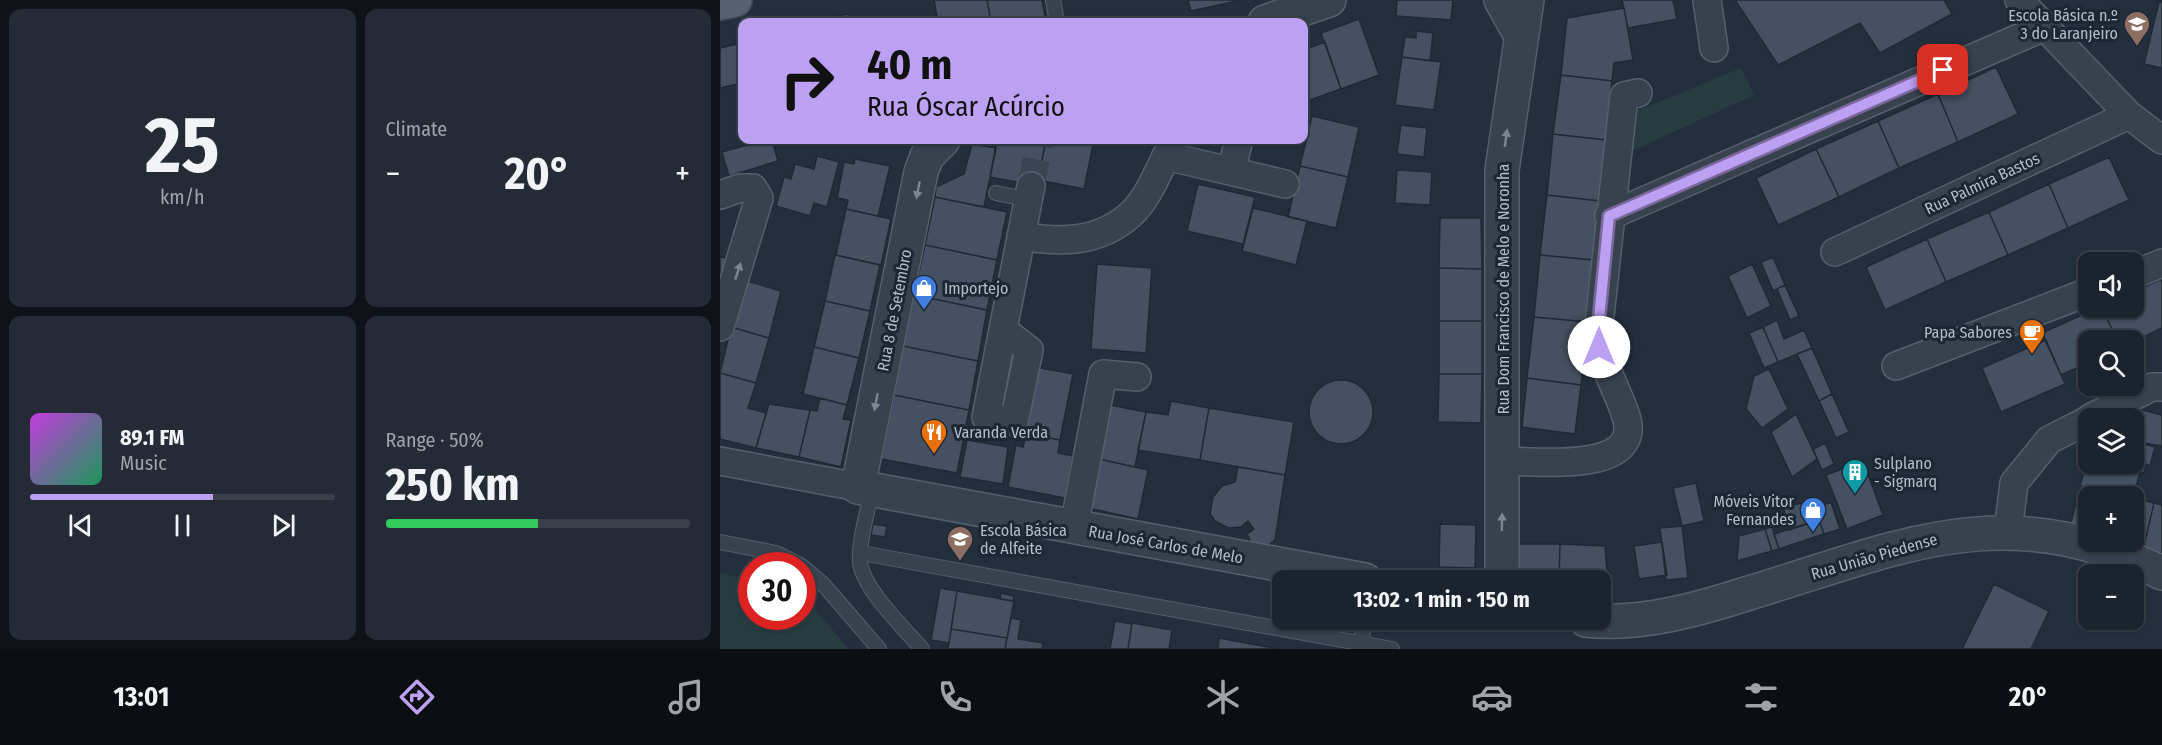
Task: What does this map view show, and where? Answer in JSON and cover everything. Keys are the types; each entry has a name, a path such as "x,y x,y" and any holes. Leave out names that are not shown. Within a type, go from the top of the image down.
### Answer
{"main road":[{"path":"720,3 735,0"}],"street":[{"path":"1277,18 1329,0"},
{"path":"1501,0 1520,34"},
{"name":"Rua Dom Francisco de Melo e Noronha","path":"1502,570 1502,170 1520,34 1527,0"},
{"path":"1707,0 1714,48"},
{"path":"2019,0 2129,115 2162,140"},
{"path":"1609,216 2044,27"},
{"path":"1503,461 1606,458 1624,444 1628,434 1628,422 1599,347 1599,319 1624,96 1638,93"},
{"name":"Rua Palmira Bastos","path":"1834,252 2129,115"},
{"name":"Rua 8 de Setembro","path":"865,489 921,172 927,156 939,144"},
{"path":"1231,171 1238,144"},
{"path":"1021,236 1057,242 1095,236 1131,215 1153,182 1166,156 1285,184"},
{"path":"720,195 740,188 753,188 759,198 720,327"},
{"path":"1003,330 1030,193"},
{"path":"2144,270 2162,263"},
{"path":"1896,366 2078,296"},
{"path":"1074,527 1103,375 1137,377"},
{"path":"2111,408 2152,387 2162,387"},
{"path":"2008,531 2014,483 2049,440 2078,425"},
{"name":"Rua José Carlos de Melo","path":"720,461 1310,570"},
{"name":"Rua União Piedense","path":"1611,620 1658,616 1729,600 1914,543 1944,536 2008,531 2052,536 2099,548 2162,573"}],"lane":[{"path":"1053,0 1057,18"},
{"path":"996,193 1030,193"},
{"path":"865,489 861,553 863,573 868,584 922,649"},
{"path":"720,542 771,552"},
{"path":"861,553 1392,649"},
{"path":"816,578 879,649"},
{"path":"1361,643 1363,630"}],"green space":[{"path":"1741,68 1754,95 1628,153 1632,113"},
{"path":"720,574 738,578 738,630 816,630 816,611 849,649 720,649"}],"building":[{"path":"934,0 987,0 990,18 937,18"},
{"path":"987,0 1042,0 1045,18 990,18"},
{"path":"1188,0 1242,0 1191,11"},
{"path":"1397,0 1453,0 1451,20 1396,16"},
{"path":"1622,0 1673,0 1677,19 1628,28"},
{"path":"1735,0 1944,0 1952,14 1880,53 1860,23 1778,65"},
{"path":"2159,2 2162,2 2162,68 2144,64"},
{"path":"1624,8 1633,60 1614,63 1612,81 1561,75 1567,18"},
{"path":"848,14 849,18 828,18"},
{"path":"1359,19 1379,75 1341,89 1321,33"},
{"path":"1416,31 1433,33 1430,61 1402,57 1405,37 1416,38"},
{"path":"1325,42 1341,89 1308,101 1308,48"},
{"path":"738,44 738,84 720,88 720,48"},
{"path":"1402,57 1441,62 1434,110 1395,105"},
{"path":"1996,67 2018,114 1958,142 1938,94"},
{"path":"1561,75 1612,81 1606,140 1553,134"},
{"path":"1938,94 1958,142 1899,168 1878,121"},
{"path":"1312,116 1359,127 1348,177 1300,166 1305,144 1308,144"},
{"path":"1878,121 1899,168 1839,197 1816,149"},
{"path":"1401,125 1427,128 1424,157 1397,154"},
{"path":"1553,134 1606,140 1600,201 1547,195"},
{"path":"751,144 773,144 778,161 729,176 722,152"},
{"path":"972,144 996,148 984,207 935,197 936,187 964,174"},
{"path":"996,144 1045,144 1037,186 990,177"},
{"path":"1045,144 1093,144 1084,189 1038,180"},
{"path":"1816,149 1839,197 1778,225 1756,178"},
{"path":"817,156 839,162 827,207 814,203 810,216 776,206 784,177 791,179 795,164 814,169"},
{"path":"2109,157 2129,200 2068,228 2049,184"},
{"path":"855,159 890,166 878,216 846,209 848,200 837,198 844,162 854,164"},
{"path":"1300,166 1348,177 1336,228 1288,217"},
{"path":"1397,170 1432,172 1430,205 1395,203"},
{"path":"1198,184 1255,197 1243,244 1187,231"},
{"path":"2049,184 2068,228 2008,255 1989,212"},
{"path":"1547,195 1600,201 1593,260 1540,255"},
{"path":"935,197 1007,212 997,260 925,245"},
{"path":"1253,208 1307,221 1296,265 1242,251"},
{"path":"846,209 891,219 881,265 836,255"},
{"path":"1989,212 2008,255 1946,282 1927,239"},
{"path":"1440,218 1481,218 1482,269 1439,268"},
{"path":"1927,239 1946,282 1885,310 1866,267"},
{"path":"925,245 997,260 987,310 914,295"},
{"path":"835,255 880,265 870,311 825,301"},
{"path":"1540,255 1593,260 1588,322 1534,317"},
{"path":"720,256 731,260 720,288"},
{"path":"1773,257 1785,285 1773,291 1761,262"},
{"path":"1097,264 1152,268 1146,353 1091,349"},
{"path":"1752,264 1771,306 1747,318 1728,276"},
{"path":"1439,268 1482,269 1482,321 1439,321"},
{"path":"2162,279 2162,328 2144,337 2144,330 2112,330 2107,318 2144,318 2144,287"},
{"path":"744,280 781,291 769,338 731,327"},
{"path":"1785,285 1799,316 1790,320 1777,289"},
{"path":"914,295 987,310 978,361 903,346"},
{"path":"825,301 870,311 859,358 814,347"},
{"path":"1534,317 1588,322 1581,385 1527,378"},
{"path":"2078,317 2107,318 2112,330 2078,330 2078,367 2061,375 2042,333"},
{"path":"1777,320 1784,339 1804,330 1812,348 1778,362 1763,327"},
{"path":"1439,321 1482,321 1482,374 1439,374"},
{"path":"731,327 769,338 756,383 720,373"},
{"path":"1763,327 1778,362 1764,368 1749,333"},
{"path":"2046,340 2065,384 2001,412 1982,368"},
{"path":"903,346 978,361 969,410 894,395"},
{"path":"814,347 859,358 847,405 803,394"},
{"path":"1812,348 1832,394 1819,401 1797,354"},
{"path":"1035,367 1073,374 1060,440 1022,433"},
{"path":"1769,369 1788,409 1762,428 1746,409 1754,376"},
{"path":"720,373 756,383 748,408 766,413 756,448 720,439"},
{"path":"1439,374 1482,374 1481,423 1438,422"},
{"path":"1527,378 1581,385 1575,434 1522,427"},
{"path":"1341,380 1353,382 1364,389 1371,400 1373,412 1371,424 1364,435 1353,442 1341,444 1329,442 1318,435 1311,424 1309,412 1311,400 1318,389 1329,382"},
{"path":"1832,394 1849,432 1836,438 1819,401"},
{"path":"894,395 969,410 957,473 881,459"},
{"path":"820,398 847,405 843,419 851,420 841,467 799,457 810,410 817,411"},
{"path":"1171,401 1209,408 1200,460 1138,450 1146,412 1168,415"},
{"path":"769,404 810,410 799,457 756,448"},
{"path":"1110,405 1146,412 1135,467 1099,459"},
{"path":"1209,408 1294,422 1285,475 1200,460"},
{"path":"2144,410 2162,415 2162,446 2144,443"},
{"path":"1796,414 1817,459 1792,477 1771,432"},
{"path":"1026,434 1060,440 1058,453 1073,456 1065,498 1008,487 1016,445 1023,447"},
{"path":"967,440 1008,447 1003,484 960,477"},
{"path":"1825,443 1834,464 1822,470 1813,449"},
{"path":"2144,444 2155,447 2150,466 2146,464 2144,473"},
{"path":"1099,459 1148,470 1138,519 1088,508"},
{"name":"Sulplano - Sigmarq","path":"1863,461 1883,515 1847,529 1826,475"},
{"path":"1238,467 1285,475 1275,540 1268,546 1251,543 1247,534 1254,529 1248,521 1241,527 1228,528 1215,521 1210,514 1213,497 1222,486 1235,482"},
{"path":"2083,474 2139,474 2136,486 2080,486"},
{"path":"1696,483 1704,521 1682,526 1673,488"},
{"path":"2078,494 2078,538 2068,535"},
{"path":"1812,501 1819,520 1789,530 1783,507"},
{"path":"2144,501 2154,503 2144,546"},
{"path":"1831,502 1840,529 1824,534 1815,508"},
{"path":"2154,503 2162,505 2162,560 2142,555"},
{"path":"1819,520 1824,534 1779,549 1774,534"},
{"path":"873,524 887,526 885,537 871,535"},
{"path":"1440,524 1476,525 1475,568 1439,567"},
{"path":"1682,526 1688,578 1666,580 1660,528"},
{"path":"1772,527 1779,549 1772,551 1765,529"},
{"path":"1765,529 1772,551 1737,561 1739,536"},
{"path":"1662,542 1667,575 1639,579 1634,546"},
{"path":"1519,544 1560,544 1559,570 1519,570"},
{"path":"1560,544 1605,546 1607,570 1559,570"},
{"path":"1994,584 2049,611 2031,649 1962,649"},
{"path":"940,588 957,591 949,643 931,640"},
{"path":"957,591 1014,601 1007,638 951,629"},
{"path":"1001,593 1014,596 1013,601 1000,599"},
{"path":"1011,618 1021,620 1018,639 1043,643 1042,649 1005,649"},
{"path":"1115,621 1132,624 1128,649 1110,649"},
{"path":"1132,623 1172,630 1169,649 1128,649"},
{"path":"951,629 1007,638 1005,649 948,649"},
{"path":"1219,638 1279,649 1218,649"}],"tunnel":[{"path":"1031,186 1039,144"}],"place":[{"name":"Escola Básica n.º 3 do Laranjeiro","path":"2137,47"},
{"name":"Importejo","path":"924,311"},
{"name":"Papa Sabores","path":"2032,355"},
{"name":"Varanda Verda","path":"934,455"},
{"name":"Sulplano - Sigmarq","path":"1855,495"},
{"name":"Móveis Vitor Fernandes","path":"1813,533"},
{"name":"Escola Básica de Alfeite","path":"960,562"}],"route":[{"path":"1599,347 1599,319 1609,216 1943,70"}]}
